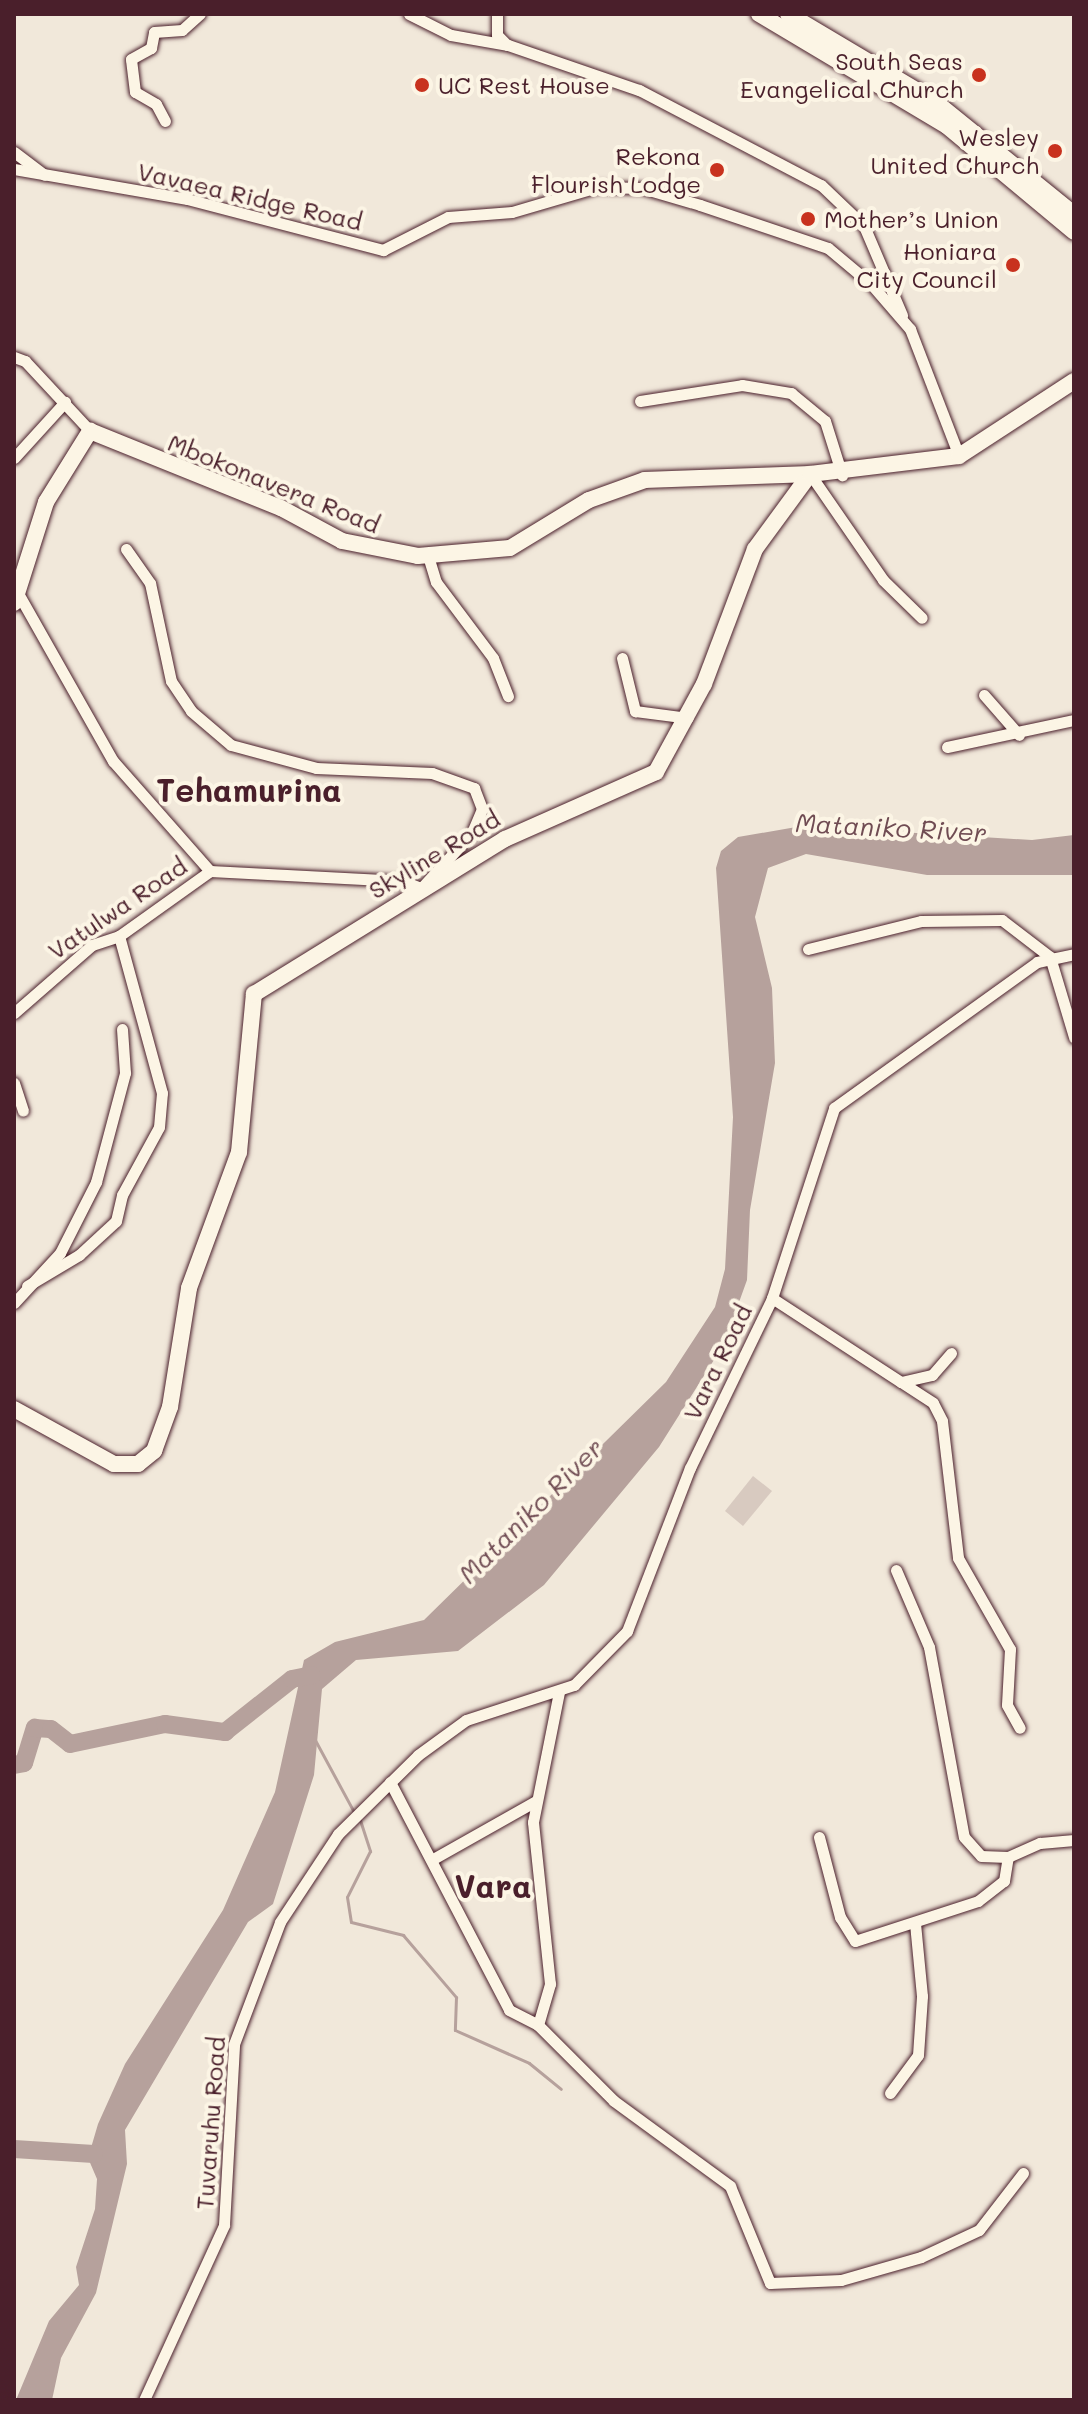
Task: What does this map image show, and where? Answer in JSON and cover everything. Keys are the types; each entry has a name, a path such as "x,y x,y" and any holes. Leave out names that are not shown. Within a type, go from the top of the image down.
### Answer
{"street":[{"path":"165,121 156,104 135,92 131,59 151,48 154,32 182,30 200,14"},
{"path":"409,14 451,35 508,45 683,108 821,185 864,226 903,320"},
{"path":"497,14 497,35 508,45"},
{"path":"759,14 947,126 1074,232"},
{"path":"788,14 933,100 1074,214"},
{"path":"14,152 45,175"},
{"name":"Vavaea Ridge Road","path":"14,169 187,199 383,250 448,217 512,212 597,187 642,188 828,248 903,320 959,456"},
{"path":"14,357 65,402 90,431 46,502 16,599 113,761 210,871 423,886 472,833 482,809 474,788 432,773 292,764 231,745 191,711 171,681 150,583 126,549"},
{"path":"810,474 842,475 959,456 1074,381"},
{"path":"640,401 742,385 791,393 825,421 842,475"},
{"path":"14,458 65,402"},
{"name":"Mbokonavera Road","path":"90,431 281,508 342,541 428,556 510,548 589,500 645,480 810,474"},
{"path":"810,474 883,580 922,618"},
{"name":"Skyline Road","path":"14,1409 114,1464 138,1464 154,1451 170,1407 189,1288 239,1152 251,1079 249,1002 423,886 575,803 644,781 688,718 750,559 810,474"},
{"path":"428,556 436,582 493,658 508,696"},
{"path":"622,658 635,711 688,718"},
{"path":"984,695 1019,735"},
{"path":"947,747 1019,735 1074,720"},
{"name":"Vatulwa Road","path":"14,1013 92,945 119,936 210,871"},
{"path":"808,949 921,921 1002,920 1050,957 1074,1037"},
{"path":"27,1286 79,1255 116,1221 122,1195 159,1127 162,1093 119,936"},
{"name":"Vara Road","path":"390,1782 466,1720 559,1692 597,1667 627,1631 690,1468 772,1298 834,1108 863,1081 1050,957 1074,954"},
{"path":"14,1303 60,1253 96,1182 125,1073 122,1029"},
{"path":"14,1083 23,1111"},
{"path":"772,1298 933,1403 942,1421 958,1558 1010,1649 1007,1705 1020,1728"},
{"path":"901,1382 932,1375 951,1353"},
{"path":"896,1570 929,1647 964,1837 981,1856 1008,1857 1040,1843 1074,1840"},
{"path":"538,2025 550,1984 535,1877 536,1801 559,1692"},
{"path":"390,1782 433,1859 509,2010 538,2025 614,2101 730,2186 770,2283 841,2280 921,2257 979,2230 1023,2173"},
{"name":"Tuvaruhu Road","path":"144,2400 224,2225 234,2044 247,2000 280,1922 352,1820 390,1782"},
{"path":"433,1859 536,1801"},
{"path":"819,1837 840,1917 855,1941 915,1923 998,1890 1008,1857"},
{"path":"890,2093 918,2055 922,1996 915,1923"}],"shaded area":[{"path":"802,826 1032,840 1074,835 1074,875 927,875 806,854 768,868 755,917 772,988 775,1063 750,1210 747,1280 724,1344 659,1447 544,1585 458,1651 356,1660 322,1689 314,1775 273,1904 248,1922 125,2130 127,2164 96,2293 61,2358 52,2400 16,2400 49,2321 79,2285 76,2267 95,2209 97,2179 88,2158 98,2124 125,2064 223,1910 275,1792 304,1660 335,1642 424,1620 666,1382 715,1307 725,1269 733,1117 716,868 721,851 738,837"},
{"path":"753,1476 772,1491 743,1526 725,1511"}],"waterway":[{"path":"14,1765 24,1763 35,1728 51,1729 70,1744 165,1724 225,1732 292,1679 312,1675"},
{"path":"315,1740 355,1814"},
{"path":"360,1820 370,1851 347,1897 351,1922 403,1935 456,1997 455,2030 529,2063 561,2089"},
{"path":"14,2149 94,2154"}],"place":[{"name":"South Seas Evangelical Church","path":"979,75"},
{"name":"UC Rest House","path":"422,85"},
{"name":"Wesley United Church","path":"1055,151"},
{"name":"Rekona Flourish Lodge","path":"717,170"},
{"name":"Mother’s Union","path":"808,219"},
{"name":"Honiara City Council","path":"1013,265"}],"district":[{"name":"Tehamurina","path":"249,789"},
{"name":"Vara","path":"493,1885"}],"water label":[{"name":"Mataniko River","path":"891,828"},
{"name":"Mataniko River","path":"531,1511"}]}
